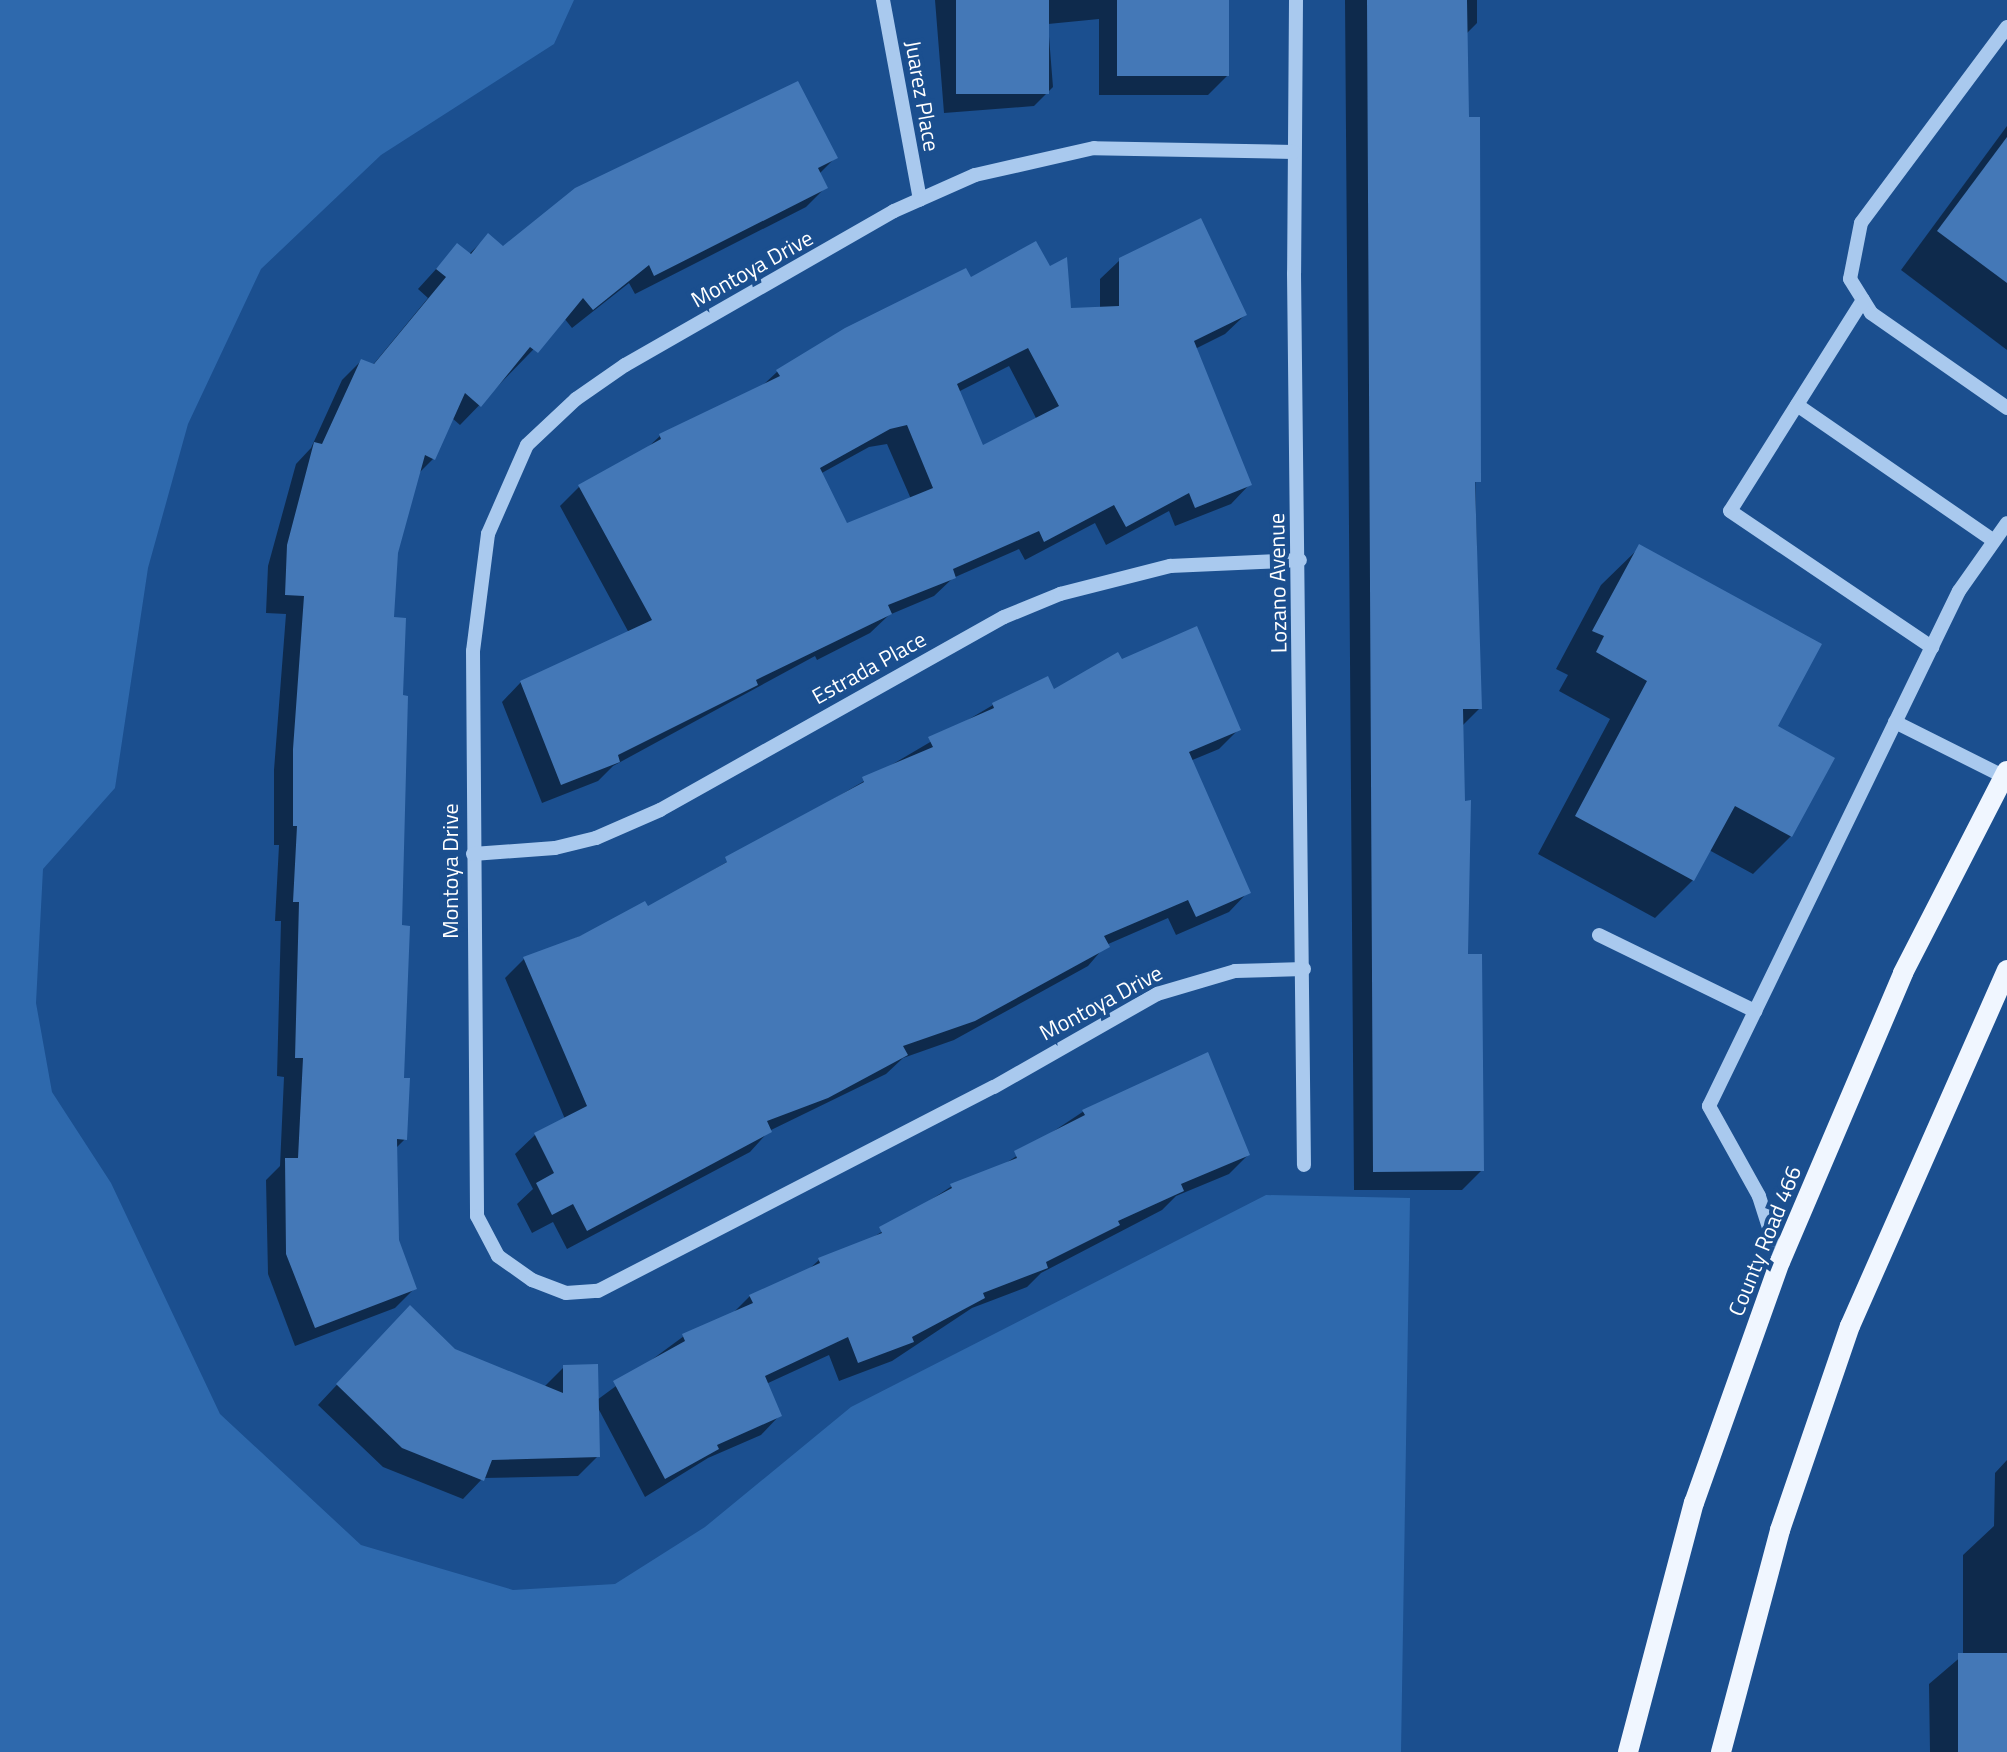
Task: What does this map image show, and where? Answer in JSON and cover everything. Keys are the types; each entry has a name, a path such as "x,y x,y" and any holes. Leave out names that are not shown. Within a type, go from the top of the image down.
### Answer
{"main road":[{"name":"County Road 466","path":"1628,1752 1694,1503 1780,1262 1903,973 2006,775"},
{"path":"1721,1752 1780,1530 1850,1326 2007,970"}],"street":[{"name":"Juarez Place","path":"883,0 902,125 920,200"},
{"name":"Lozano Avenue","path":"1296,0 1294,152 1304,1165"},
{"path":"2007,27 1861,223 1850,279 1871,313 2007,408"},
{"name":"Montoya Drive","path":"1294,152 1094,148 975,175 920,200 625,365 576,399 527,445 488,534 477,602 473,854 477,1216 498,1256 532,1280 566,1293 598,1291 636,1276 994,1087 1157,994 1235,971 1304,969"},
{"path":"1863,300 1730,511 1932,647"},
{"path":"1797,405 1994,541"},
{"path":"1780,1262 1759,1196 1709,1106 1959,591 2007,523"},
{"name":"Estrada Place","path":"473,854 555,848 596,838 660,810 1004,617 1060,594 1170,566 1300,560"},
{"path":"1895,722 2006,775"},
{"path":"1599,935 1755,1011"}],"shaded area":[{"path":"0,0 574,0 554,44 381,155 261,269 188,424 148,568 115,788 43,869 36,1003 52,1092 111,1183 220,1414 361,1545 513,1590 615,1584 705,1527 851,1407 1266,1195 1410,1198 1401,1752 0,1752"}],"building":[{"path":"956,0 1049,0 1049,94 956,94"},
{"path":"1117,0 1229,0 1229,76 1117,76"},
{"path":"1367,0 1467,0 1469,117 1480,117 1481,482 1475,482 1482,709 1463,709 1465,801 1471,800 1468,954 1482,954 1484,1171 1373,1172"},
{"path":"798,81 838,158 818,168 828,188 654,276 649,265 593,310 583,298 538,353 530,347 481,407 465,393 435,460 425,455 398,553 394,617 406,618 403,695 408,696 402,925 410,926 404,1078 410,1078 407,1140 397,1139 399,1240 417,1289 315,1328 286,1254 285,1158 298,1158 303,1058 295,1058 299,902 293,902 297,826 293,826 293,749 304,596 285,595 287,545 314,442 322,444 361,359 374,364 446,277 436,269 457,243 471,254 488,233 503,246 575,188"},
{"path":"2007,137 2007,283 1937,231"},
{"path":"1201,218 1247,315 1194,341 1252,485 1195,508 1189,493 1126,527 1114,505 1044,542 1039,531 953,569 956,578 888,605 892,614 756,680 758,685 618,755 620,762 561,785 520,681 652,620 578,485 661,439 659,434 780,376 776,370 845,328 966,268 971,277 1036,241 1050,266 1067,257 1071,308 1119,306 1119,258","holes":["1028,348 1059,406 983,445 957,384","907,425 933,488 847,523 820,468 890,429"]},
{"path":"1639,544 1822,644 1778,726 1835,758 1792,837 1735,806 1694,881 1575,816 1647,681 1596,652 1604,636 1592,631"},
{"path":"1197,626 1241,730 1189,752 1251,893 1196,917 1188,900 1104,936 1110,947 975,1021 903,1046 908,1055 828,1098 767,1121 772,1132 587,1231 573,1204 552,1215 536,1183 554,1173 534,1133 587,1106 523,957 580,936 645,901 648,906 727,862 725,857 864,782 862,777 933,747 928,737 994,708 992,703 1048,676 1054,689 1118,652 1122,659"},
{"path":"1208,1052 1250,1155 1181,1184 1184,1191 1118,1221 1120,1225 1046,1262 1048,1268 983,1293 985,1298 912,1337 914,1342 858,1363 848,1337 765,1376 782,1416 717,1445 719,1449 665,1479 613,1381 685,1341 682,1334 753,1303 749,1295 820,1263 818,1258 882,1233 879,1227 952,1188 950,1184 1017,1158 1014,1151 1085,1115 1082,1110"},
{"path":"410,1305 455,1349 563,1393 563,1365 598,1364 600,1457 492,1460 484,1481 402,1448 336,1384"},
{"path":"1958,1653 2007,1653 2007,1752 1958,1752"}]}
